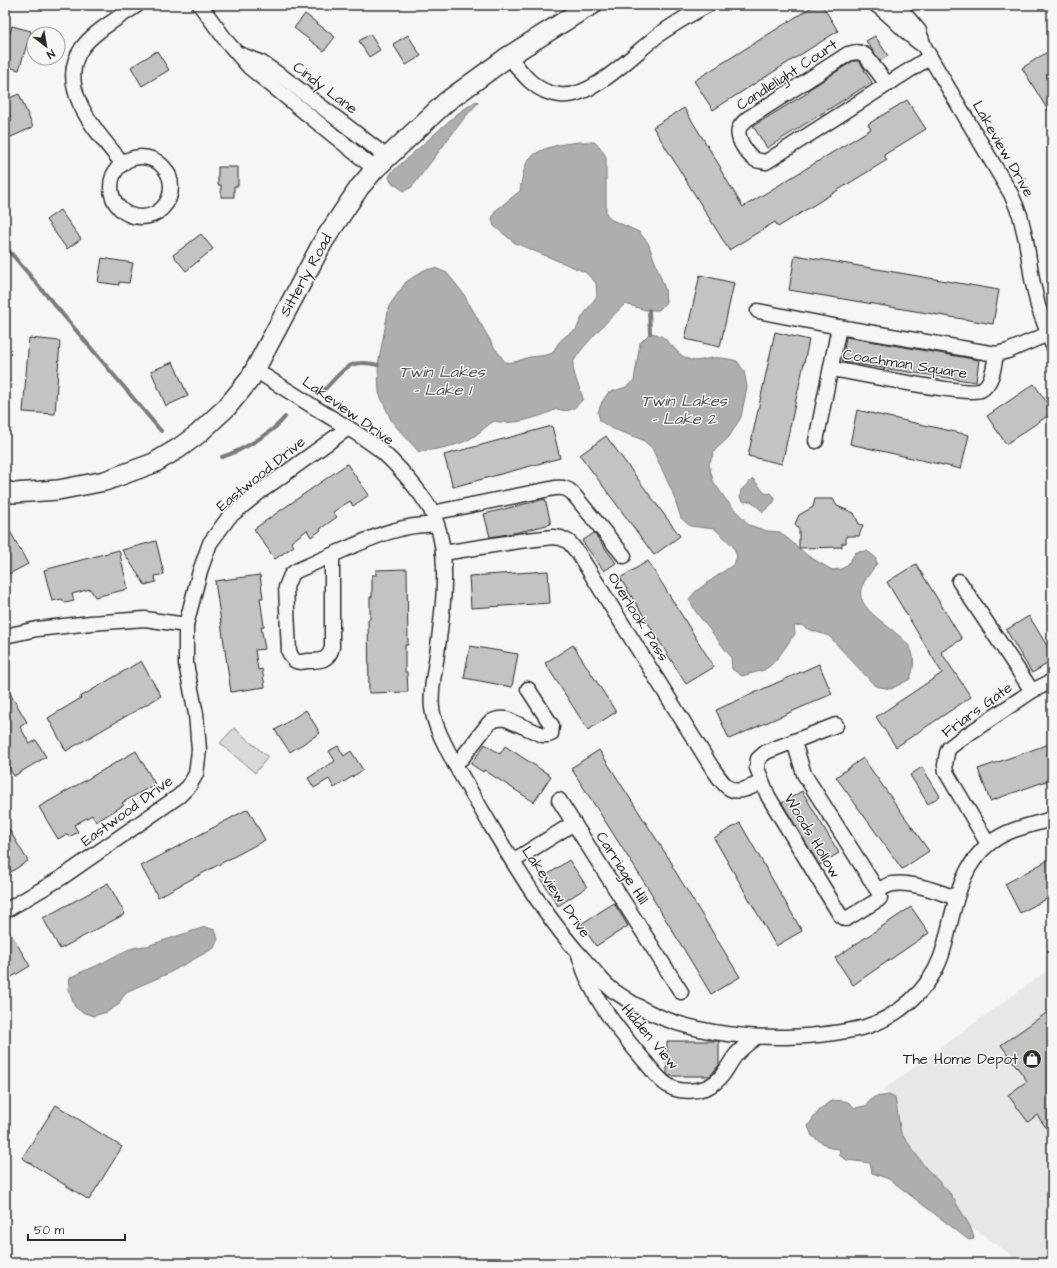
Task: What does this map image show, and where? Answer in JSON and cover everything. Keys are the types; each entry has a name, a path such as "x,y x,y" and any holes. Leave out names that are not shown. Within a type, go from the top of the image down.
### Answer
{"street":[{"path":"123,164 88,119 74,84 73,74 76,59 82,48 101,29 137,5"},
{"name":"Cindy Lane","path":"200,5 237,53 267,66 381,163"},
{"name":"Sitterly Road","path":"5,491 14,493 58,490 105,481 154,464 179,448 213,421 250,378 323,242 359,188 381,163 446,102 509,56 592,5"},
{"path":"509,56 520,72 538,88 560,96 574,95 587,90 602,80 661,34 708,5"},
{"name":"Lakeview Drive","path":"876,5 900,25 927,52"},
{"name":"Lakeview Drive","path":"895,5 919,31 927,52 1011,194 1020,215 1038,306 1050,339"},
{"name":"Candlelight Court","path":"887,84 865,55 860,52 848,54 747,119 739,130 741,142 749,155 754,159 766,162 887,84 927,52"},
{"path":"142,158 152,160 161,166 167,174 170,184 170,194 166,204 159,211 150,215 137,216 124,212 117,205 112,197 112,179 116,170 123,164 132,159 142,158"},
{"name":"Coachman Square","path":"758,311 839,327 996,354 1050,339"},
{"name":"Coachman Square","path":"816,441 839,327"},
{"name":"Coachman Square","path":"831,369 971,392 981,390 988,384 996,354"},
{"name":"Lakeview Drive","path":"255,370 348,428 379,450 420,493 434,519 443,553 444,586 442,612 431,697 432,712 440,735 454,763 513,861 555,925 579,954 610,987 637,1006 662,1018 692,1028 725,1035 756,1038 806,1036 840,1032 868,1026 886,1018 906,1005 924,988 934,972 941,957 956,898 967,872 979,853 988,844 1003,834 1052,819"},
{"name":"Eastwood Drive","path":"5,911 69,872 179,796 189,786 196,774 199,750 196,714 186,664 186,625 200,571 210,543 229,517 261,491 348,428"},
{"name":"Overlook Pass","path":"434,519 563,487 574,495 624,556"},
{"path":"332,555 331,652 325,659 320,661 298,662 294,660 289,652 286,587 292,575 296,571 332,555 395,530 434,519"},
{"name":"Overlook Pass","path":"443,553 519,540 553,537 561,538 569,542 578,552 722,782 730,789 739,791 749,789 761,782"},
{"name":"Friars Gate","path":"959,581 1032,691"},
{"path":"5,636 37,629 145,619 186,625"},
{"name":"Friars Gate","path":"988,844 949,778 945,765 947,753 949,748 958,741 1032,691 1052,681"},
{"path":"454,763 462,758 489,723 500,718 506,719 543,736 551,734 552,726 528,689"},
{"name":"Woods Hollow","path":"794,742 804,774 878,890 880,898 848,918 841,916 779,816 761,782 757,768 758,759 766,752 836,725"},
{"name":"Carriage Hill","path":"559,800 681,992"},
{"path":"513,861 574,823"},
{"path":"878,890 892,884 903,884 922,887 956,898"},
{"name":"Hidden View","path":"579,954 584,973 605,1010 625,1037 659,1078 668,1086 676,1089 697,1090 714,1084 722,1077 736,1055 756,1038"}],"shaded area":[{"path":"234,728 268,757 255,773 220,743"},
{"path":"1052,967 1052,1263 1017,1263 1009,1253 970,1226 950,1193 925,1167 901,1133 895,1098 881,1091"}],"water":[{"path":"476,101 478,103 465,117 412,187 404,191 391,182 389,177 392,172 457,114"},
{"name":"Twin Lakes - Lake 1","path":"579,142 594,142 600,147 606,157 606,213 610,219 639,232 648,243 665,289 666,302 659,310 646,310 625,304 580,352 575,359 573,368 583,399 572,409 566,411 557,409 534,418 518,422 494,421 471,438 462,442 444,448 419,452 392,422 379,393 378,365 389,306 406,282 424,270 435,268 447,273 463,293 494,347 505,362 515,362 530,357 553,353 562,339 576,330 582,317 597,296 596,283 585,272 515,243 494,226 492,219 495,211 520,191 524,170 529,159 546,148"},
{"name":"Twin Lakes - Lake 2","path":"650,333 662,336 678,352 691,360 697,361 718,358 737,361 744,371 747,387 741,417 729,437 715,450 709,464 713,481 726,500 749,525 767,531 780,532 808,556 832,570 842,569 848,564 856,552 867,551 875,557 877,563 862,586 861,598 873,614 901,637 908,645 912,652 913,659 913,669 910,679 891,689 875,686 829,636 801,625 794,626 795,634 777,659 764,670 742,676 732,669 731,657 696,612 689,599 696,591 734,564 737,556 733,546 715,529 690,526 681,518 672,491 652,448 643,440 611,428 600,421 598,412 608,393 626,387 634,381 640,343"},
{"path":"753,479 766,494 771,493 775,498 774,502 763,512 751,501 744,502 740,498 741,490"},
{"path":"205,927 215,930 218,939 214,948 167,974 128,991 118,1005 107,1012 93,1016 82,1012 75,1007 68,989 70,978 122,952 140,946 147,946"},
{"path":"889,1095 895,1098 901,1133 925,1167 950,1193 970,1226 974,1239 969,1240 889,1179 872,1173 870,1163 847,1160 839,1155 840,1149 830,1148 812,1136 808,1126 819,1111 832,1101 845,1101 850,1103 855,1108 865,1106 874,1097"}],"building":[{"path":"815,5 822,5 838,31 713,110 694,81"},
{"path":"305,14 335,37 324,51 294,28"},
{"path":"12,26 26,30 26,47 19,70 5,66 5,50"},
{"path":"370,34 380,50 369,57 359,41"},
{"path":"408,35 421,56 406,65 393,44"},
{"path":"875,36 888,56 880,61 866,41"},
{"path":"1052,49 1052,117 1022,68"},
{"path":"157,51 169,70 142,86 131,67"},
{"path":"853,61 859,61 872,82 767,148 753,126 809,92 808,90"},
{"path":"19,94 33,127 11,137 5,123 12,120 5,100"},
{"path":"907,100 926,129 884,155 887,160 778,227 775,222 729,250 653,127 684,108 743,207 871,129 868,124"},
{"path":"218,167 238,167 238,186 234,186 234,197 221,197 221,185 218,185"},
{"path":"60,210 81,239 67,249 46,220"},
{"path":"201,234 213,249 186,271 173,255"},
{"path":"795,255 999,290 993,324 789,290"},
{"path":"102,258 133,263 129,283 119,282 119,285 98,282"},
{"path":"700,275 734,283 720,347 685,339"},
{"path":"775,332 809,340 782,464 748,456"},
{"path":"846,337 979,360 976,382 842,362"},
{"path":"29,338 60,341 55,414 23,412"},
{"path":"173,362 188,396 166,406 151,371"},
{"path":"1034,384 1052,410 1052,413 1006,444 987,416"},
{"path":"857,410 969,435 961,469 850,444"},
{"path":"552,426 560,458 453,487 444,455"},
{"path":"606,436 680,536 654,555 580,455"},
{"path":"347,464 369,495 353,506 350,501 333,512 337,517 320,529 321,530 311,537 307,530 291,542 294,546 275,559 254,529"},
{"path":"545,499 551,524 490,537 484,514"},
{"path":"815,499 833,499 837,506 854,513 859,524 863,525 859,536 846,536 846,543 842,543 842,547 799,548 799,530 795,524 799,515 813,507"},
{"path":"5,522 28,564 9,574 5,567"},
{"path":"594,533 616,563 604,571 582,541"},
{"path":"156,541 164,574 155,576 156,582 145,585 122,550"},
{"path":"119,550 128,589 95,597 90,589 72,594 74,601 65,603 62,599 52,601 44,570"},
{"path":"648,561 714,667 686,684 620,578"},
{"path":"916,564 962,639 941,652 971,697 896,747 876,717 942,673 887,582"},
{"path":"407,569 408,645 405,645 405,672 407,672 408,692 369,693 368,619 370,619 370,597 372,597 372,575 376,575 376,570"},
{"path":"548,571 550,603 471,608 469,576"},
{"path":"260,575 263,598 260,598 264,626 261,627 265,649 255,650 258,670 262,669 265,687 231,692 215,581"},
{"path":"1029,616 1052,654 1052,661 1032,673 1006,630"},
{"path":"573,645 616,712 588,730 545,663"},
{"path":"470,646 518,654 512,687 464,678"},
{"path":"141,661 161,696 66,751 48,718"},
{"path":"819,664 832,694 729,739 716,710"},
{"path":"5,685 27,722 20,727 30,744 36,740 46,757 14,776 5,762"},
{"path":"306,710 320,733 290,752 275,730"},
{"path":"1052,743 1052,779 990,801 978,769"},
{"path":"485,744 500,754 505,746 551,776 534,802 484,770 483,772 471,764"},
{"path":"338,746 344,756 351,751 363,770 334,788 329,779 314,788 308,778 335,761 329,751"},
{"path":"599,750 673,865 672,866 740,977 711,994 652,897 653,896 571,768"},
{"path":"136,751 155,784 122,803 124,805 96,822 92,815 74,825 78,832 69,837 67,834 58,839 39,807"},
{"path":"863,758 929,851 902,869 836,777"},
{"path":"922,767 940,796 928,804 910,775"},
{"path":"802,791 839,853 819,865 782,803"},
{"path":"248,809 265,840 158,897 141,866"},
{"path":"5,823 28,861 9,873 5,868"},
{"path":"740,823 802,931 776,946 714,838"},
{"path":"1052,858 1052,896 1020,913 1005,884"},
{"path":"569,860 587,887 558,906 541,879"},
{"path":"108,883 125,914 60,949 43,918"},
{"path":"614,903 628,926 596,946 581,924"},
{"path":"911,907 929,933 853,985 835,958"},
{"path":"5,924 30,966 5,981"},
{"name":"The Home Depot","path":"1052,1009 1052,1136 1037,1115 1028,1122 1008,1095 1027,1081 1001,1045"},
{"path":"667,1041 719,1041 719,1065 710,1076 669,1076 667,1074"},
{"path":"56,1105 122,1147 89,1200 22,1158"}],"waterway":[{"path":"5,246 161,431"},
{"path":"649,310 650,333"},
{"path":"324,390 347,367 359,363 378,365"},
{"path":"222,457 256,441 273,429 285,417"}],"place":[{"name":"The Home Depot","path":"1032,1059"}]}
